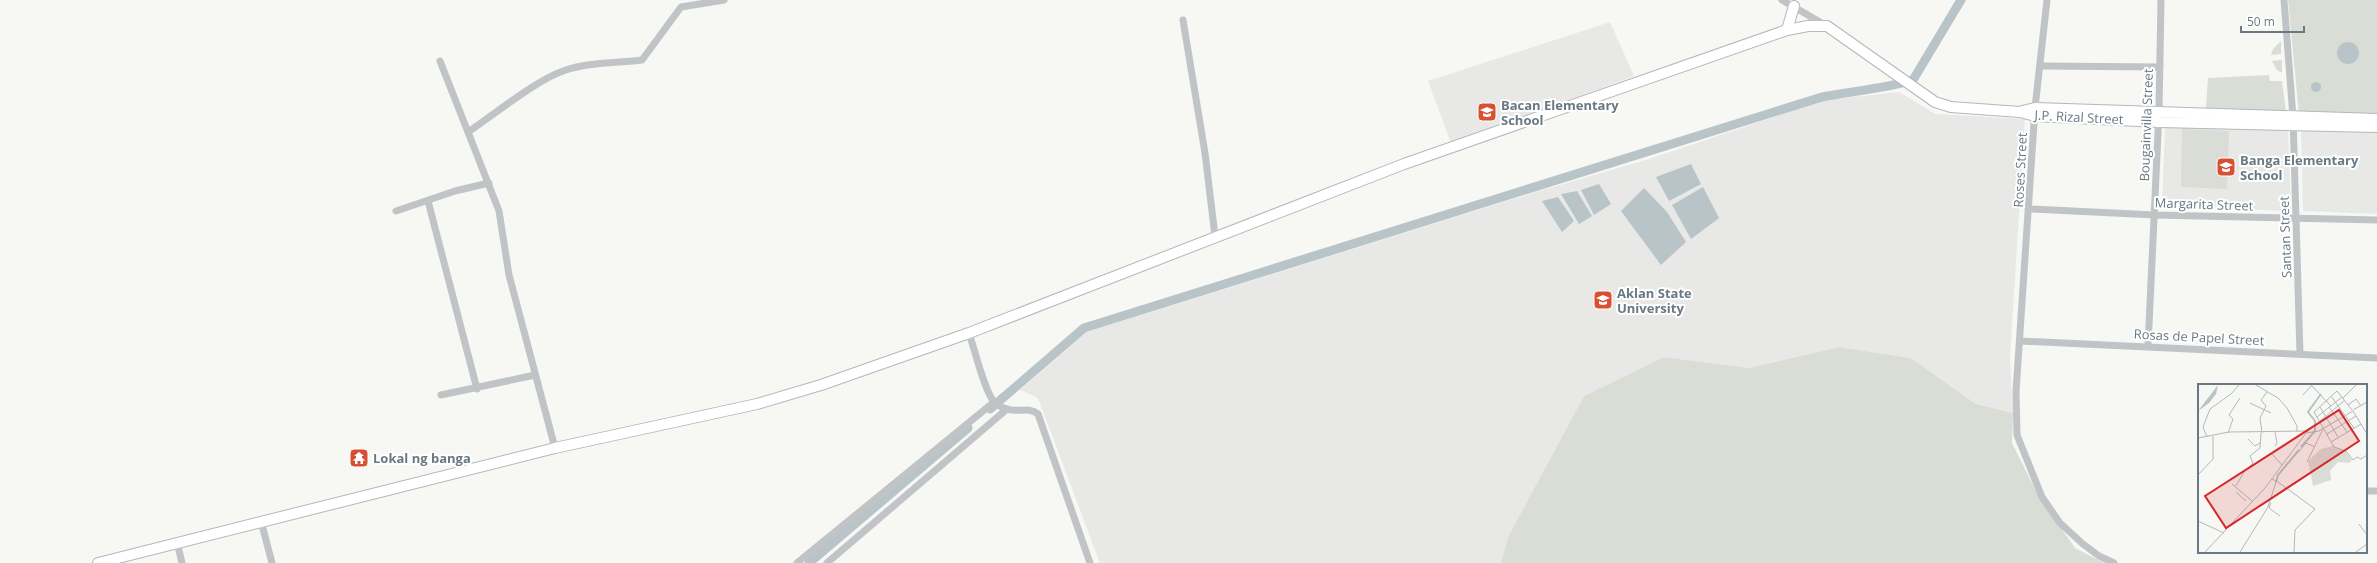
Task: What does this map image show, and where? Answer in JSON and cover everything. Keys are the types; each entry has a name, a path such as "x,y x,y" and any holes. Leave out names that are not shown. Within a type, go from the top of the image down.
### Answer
{"main road":[{"path":"1787,30 1794,6"},
{"path":"98,563 555,448 757,404 821,385 969,333 1215,236 1404,164 1787,30 1808,26 1827,26"},
{"name":"J.P. Rizal Street","path":"1827,26 1935,102 1951,106 2020,112 2293,121 2377,127"},
{"name":"J.P. Rizal Street","path":"2293,121 2377,119"}],"street":[{"path":"468,132 548,78 563,71 579,67 642,60 681,7 724,0"},
{"path":"1782,0 1827,26"},
{"name":"Roses Street","path":"2047,0 2035,112 2030,209 2016,392 2017,435 2042,497 2060,523 2099,556 2114,563"},
{"name":"Bougainvilla Street","path":"2148,346 2159,117 2161,0"},
{"name":"Santan Street","path":"2284,0 2293,121 2300,354"},
{"path":"1183,20 1205,153 1215,236"},
{"path":"440,61 499,211 509,275 555,448"},
{"path":"2040,66 2160,67"},
{"path":"396,211 455,191 489,183"},
{"path":"428,201 477,389"},
{"name":"Margarita Street","path":"2030,209 2154,215 2377,220"},
{"path":"969,333 996,403 1014,411 1033,410 1038,414 1090,563"},
{"name":"Rosas de Papel Street","path":"2020,341 2377,358"},
{"path":"441,395 477,389 536,375"},
{"path":"797,563 996,403"},
{"path":"827,563 1007,409"},
{"path":"261,521 272,563"},
{"path":"177,542 182,563"}],"shaded area":[{"path":"2288,0 2377,0 2377,114 2299,114"},
{"name":"Bacan Elementary School","path":"1610,22 1634,76 1451,143 1428,81"},
{"path":"2281,41 2281,54 2271,55 2273,49"},
{"path":"2348,42 2356,45 2359,53 2356,61 2348,64 2340,61 2337,53 2340,45"},
{"path":"2282,60 2282,73 2277,70 2272,61"},
{"path":"2269,75 2270,81 2282,81 2286,112 2206,108 2208,78"},
{"path":"2314,82 2318,82 2320,83 2320,91 2314,92 2311,89 2311,85"},
{"name":"Aklan State University","path":"1899,92 1935,114 2025,119 2010,357 2013,413 1976,404 1911,358 1839,347 1749,368 1664,357 1584,396 1508,537 1501,563 1100,563 1038,398 1020,390 1087,332 1536,192 1649,159 1825,100"},
{"name":"Banga Elementary School","path":"2165,126 2288,129 2291,211 2162,206"},
{"path":"2182,129 2229,131 2227,189 2181,187"},
{"path":"2301,130 2377,131 2377,214 2303,211"},
{"path":"1691,164 1701,184 1669,201 1656,177"},
{"path":"1599,184 1611,204 1594,215 1581,190"},
{"path":"1703,187 1719,218 1691,239 1672,205"},
{"path":"1644,188 1667,212 1686,242 1661,265 1621,211"},
{"path":"1577,191 1592,216 1579,224 1561,194"},
{"path":"1558,197 1574,221 1562,232 1542,201"},
{"path":"1839,347 1911,358 1976,404 2013,413 2012,443 2037,493 2075,548 2104,563 1501,563 1508,537 1584,396 1664,357 1749,368"}],"waterway":[{"path":"990,409 1084,328 1822,97 1879,88 1913,80 1961,0"},
{"path":"809,563 968,428"}],"place":[{"name":"Bacan Elementary School","path":"1487,112"},
{"name":"Banga Elementary School","path":"2226,167"},
{"name":"Aklan State University","path":"1603,300"},
{"name":"Lokal ng banga","path":"359,458"}]}
